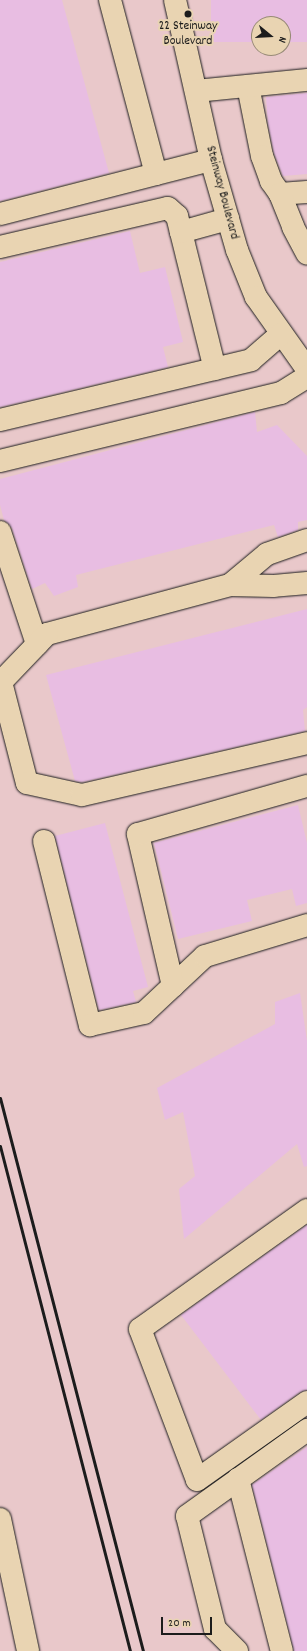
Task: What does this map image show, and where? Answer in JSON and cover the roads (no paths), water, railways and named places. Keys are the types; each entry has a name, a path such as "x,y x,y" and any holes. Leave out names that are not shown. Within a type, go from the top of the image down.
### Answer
{"street":[{"path":"110,0 156,174"},
{"name":"Steinway Boulevard","path":"175,0 211,160 237,250 256,297 307,369"},
{"path":"196,91 307,80"},
{"path":"248,86 262,156 271,180 280,194 307,253"},
{"path":"0,214 211,160"},
{"path":"280,194 307,192"},
{"path":"0,247 168,208 177,216 215,369"},
{"path":"181,232 228,219"},
{"path":"0,420 251,360 281,334"},
{"path":"0,461 281,393 307,377"},
{"path":"0,532 37,644"},
{"path":"230,585 266,554 307,540"},
{"path":"307,583 274,586 230,585 47,634 1,682 27,784 82,795 307,742"},
{"path":"173,986 138,834 307,786"},
{"path":"44,842 90,1025 144,1013 205,956 307,925"},
{"path":"307,1210 140,1329 197,1480 307,1402"},
{"path":"237,1651 215,1629 187,1516 307,1430"},
{"path":"238,1479 282,1651"},
{"path":"0,1519 28,1651"}],"railway":[{"path":"0,1098 143,1651"},
{"path":"0,1146 130,1651"}],"place":[{"name":"22 Steinway Boulevard","path":"188,14"}]}
